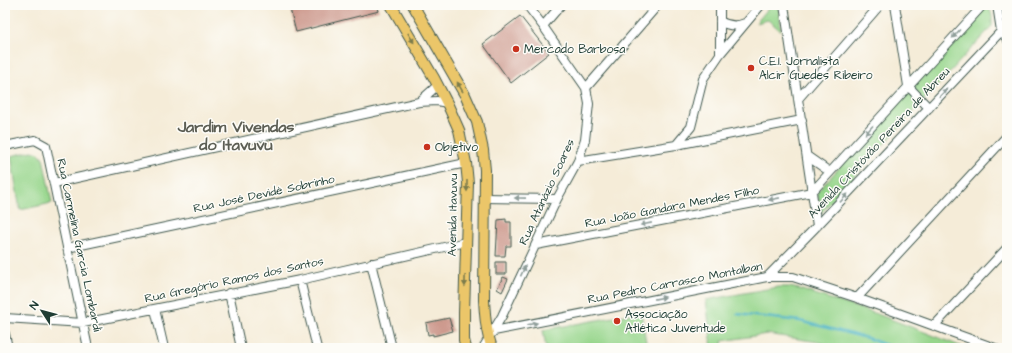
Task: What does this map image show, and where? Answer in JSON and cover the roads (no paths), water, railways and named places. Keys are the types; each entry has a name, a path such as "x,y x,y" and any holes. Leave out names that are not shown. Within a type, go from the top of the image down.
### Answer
{"main road":[{"name":"Avenida Itavuvu","path":"391,5 438,85 459,130 466,163 468,183 464,340 466,348"},
{"path":"413,5 465,95 476,122 483,150 485,170 484,300 489,342"},
{"path":"467,209 472,201 484,198"}],"street":[{"name":"Rua Atanázio Soares","path":"489,342 557,199 578,161 585,140 589,104 586,88 527,5"},
{"path":"542,26 561,5"},
{"path":"586,88 658,5"},
{"path":"720,5 720,54"},
{"path":"676,145 692,127 703,79 720,54 761,5"},
{"path":"784,5 817,226"},
{"path":"798,99 880,5"},
{"path":"895,5 908,86 928,108"},
{"name":"Avenida Cristóvão Pereira de Abreu","path":"812,192 982,5"},
{"path":"997,5 1007,39"},
{"path":"720,20 727,25 740,25 746,23"},
{"name":"Avenida Cristóvão Pereira de Abreu","path":"768,277 1004,28"},
{"path":"419,102 438,85"},
{"path":"54,183 419,102 437,101 447,103"},
{"path":"578,161 676,145 802,120"},
{"path":"692,127 696,135 701,140"},
{"path":"857,298 1007,136"},
{"name":"Rua Carmelina Garcia Lombardi","path":"5,146 35,140 46,146 88,348"},
{"path":"807,156 830,172"},
{"name":"Rua José Devidé Sobrinho","path":"67,248 466,163"},
{"name":"Rua João Gandara Mendes Filho","path":"536,245 812,192"},
{"path":"484,198 557,199"},
{"name":"Rua Gregório Ramos dos Santos","path":"5,318 82,323 300,280 466,242"},
{"path":"934,326 1007,248"},
{"path":"371,263 392,348"},
{"name":"Rua Pedro Carrasco Montalban","path":"489,342 768,277 793,277 857,298 995,348"},
{"path":"300,280 317,348"},
{"path":"229,293 241,348"},
{"path":"155,309 164,348"},
{"path":"5,334 8,348"}],"waterway":[{"path":"737,314 800,321 867,338 894,348"}],"place":[{"name":"Mercado Barbosa","path":"516,49"},
{"name":"C.E.I. Jornalista Alcir Guedes Ribeiro","path":"751,68"},
{"name":"Objetivo","path":"427,147"},
{"name":"Associação Atlética Juventude","path":"617,321"}],"district":[{"name":"Jardim Vivendas do Itavuvu","path":"236,136"}]}
